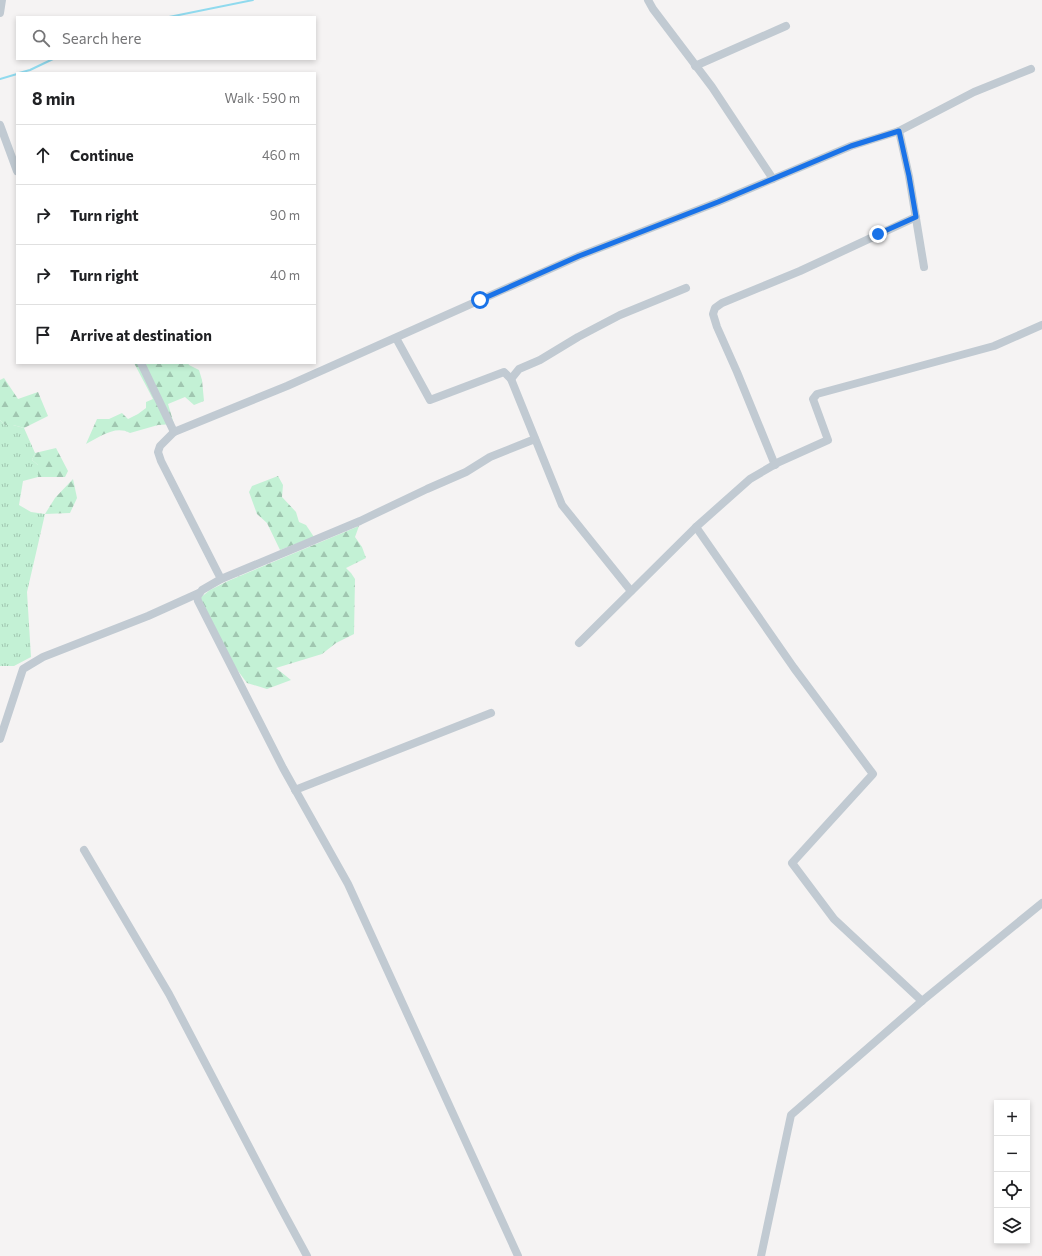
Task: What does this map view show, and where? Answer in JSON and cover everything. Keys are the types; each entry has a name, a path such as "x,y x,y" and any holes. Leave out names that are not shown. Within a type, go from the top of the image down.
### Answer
{"street":[{"path":"0,13 2,0"},
{"path":"648,0 695,66 712,87 773,179"},
{"path":"695,66 786,26"},
{"path":"221,579 161,461 158,452 160,446 174,432 287,386 579,256 773,179 851,146 899,131 974,92 1031,70"},
{"path":"0,125 16,168"},
{"path":"899,131 909,176 924,267"},
{"path":"775,465 717,327 713,314 715,308 722,303 800,271 916,217"},
{"path":"511,380 519,369 540,360 578,337 620,315 686,288"},
{"path":"579,643 696,527 750,480 775,465 828,440 813,399 817,394 994,346 1042,325"},
{"path":"396,338 430,400 504,372 511,380 562,505 631,591"},
{"path":"141,364 174,432"},
{"path":"0,739 23,670 43,657 148,616 199,593 221,579 360,521 466,472 490,457 535,439"},
{"path":"696,527 794,668 873,774 792,863 834,919 922,1001"},
{"path":"199,593 198,601 295,790 348,884 518,1256"},
{"path":"295,790 491,713"},
{"path":"84,850 169,994 307,1256"},
{"path":"760,1256 791,1115 922,1001 1042,903"}],"green space":[{"path":"135,364 188,364 199,370 202,380 204,401 194,405 185,397 168,404 174,424 158,425 130,433 119,430 113,431 86,444 97,419 109,419 122,413 128,419 146,408 146,402 153,399"},
{"path":"4,378 18,399 38,392 48,416 24,428 13,425 5,425 0,420 0,380"},
{"path":"0,420 5,425 13,425 24,428 35,453 32,460 38,465 38,477 23,481 19,505 31,512 45,514 27,592 31,657 14,666 0,666"},
{"path":"56,448 68,471 65,477 38,477 38,465 32,460 35,453"},
{"path":"278,476 283,485 282,497 296,512 299,522 306,525 314,537 280,550 267,523 257,514 249,492 252,486"},
{"path":"73,479 77,498 70,513 45,514 55,498"},
{"path":"359,526 355,537 362,547 366,558 346,568 355,579 354,634 336,643 322,654 276,668 291,680 267,689 247,683 232,663 200,598 210,590 228,581"}],"waterway":[{"path":"174,16 253,0"},
{"path":"23,72 51,60"},
{"path":"0,79 16,74"}],"route":[{"path":"480,300 579,256 718,202 851,146 899,131 916,217 878,234"}]}
